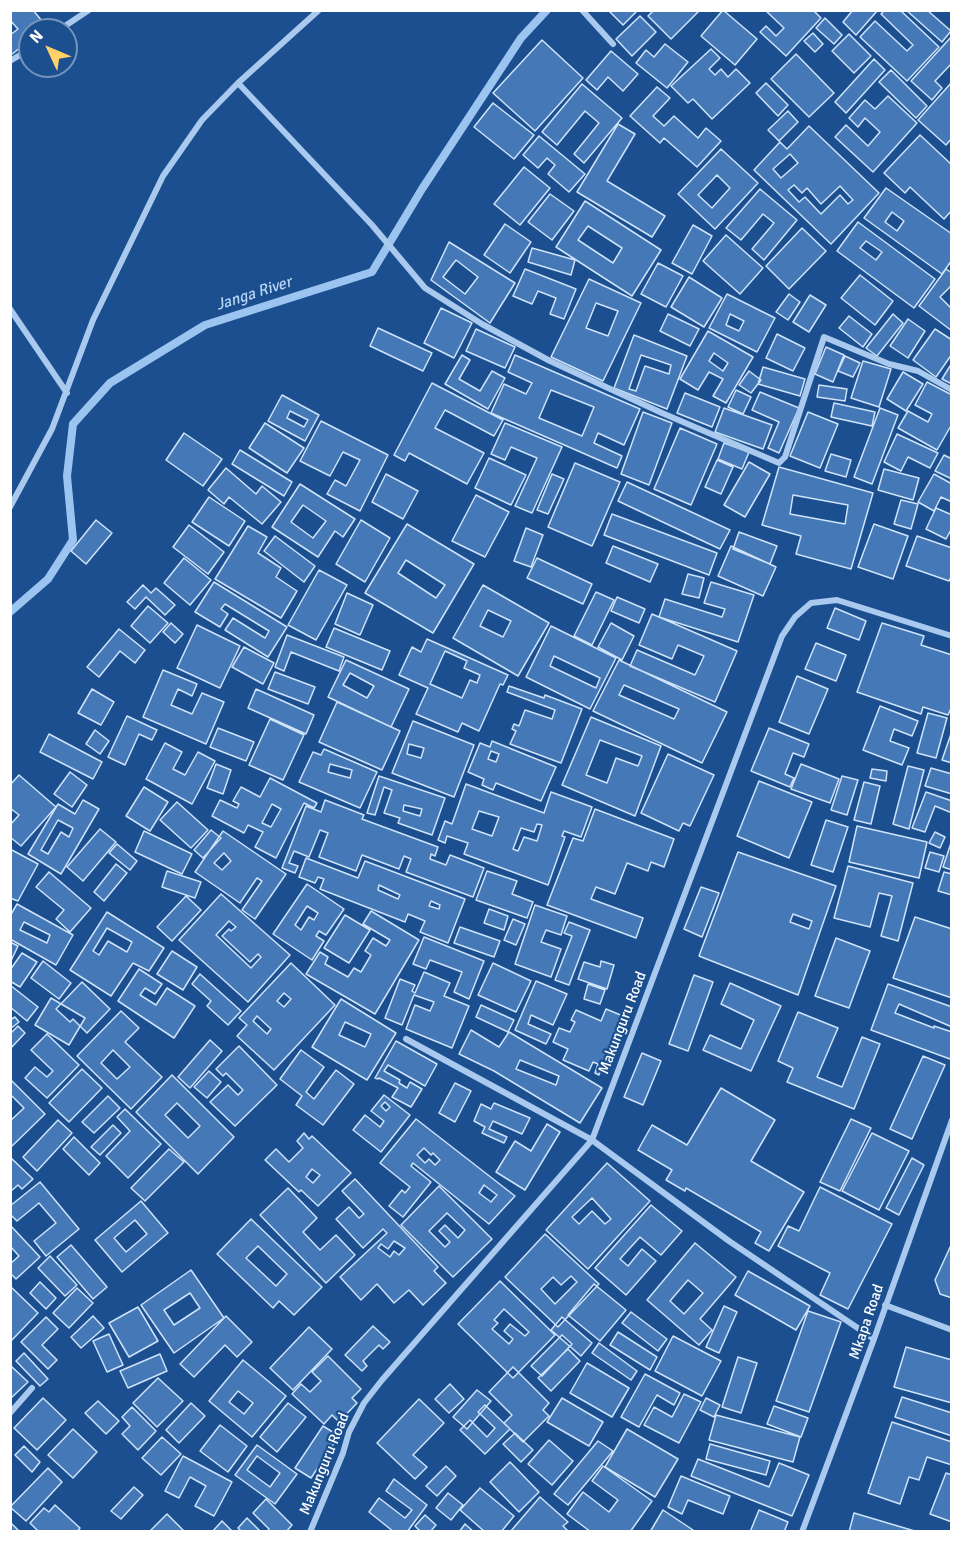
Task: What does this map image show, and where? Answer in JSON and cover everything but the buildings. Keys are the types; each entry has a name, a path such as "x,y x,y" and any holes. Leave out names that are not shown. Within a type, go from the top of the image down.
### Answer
{"street":[{"path":"10,507 52,429 93,320 163,176 202,120 238,83 317,11"},
{"path":"583,12 613,44"},
{"path":"238,83 372,225 410,267 425,288 482,324 550,361 662,413 779,463 785,457 824,337 889,364 918,371 951,390"},
{"path":"10,309 67,393"},
{"name":"Makunguru Road","path":"310,1532 343,1453 349,1432 364,1403 592,1140 782,636 795,617 811,603 837,600 951,636"},
{"path":"406,1039 592,1140 729,1241 874,1339"},
{"name":"Mkapa Road","path":"802,1532 874,1339 951,1120"},
{"path":"885,1305 951,1330"},
{"path":"10,1413 32,1389"}],"waterway":[{"name":"Janga River","path":"10,612 48,579 73,540 67,476 73,424 110,383 205,325 372,272 422,189 521,38 547,10"}]}
